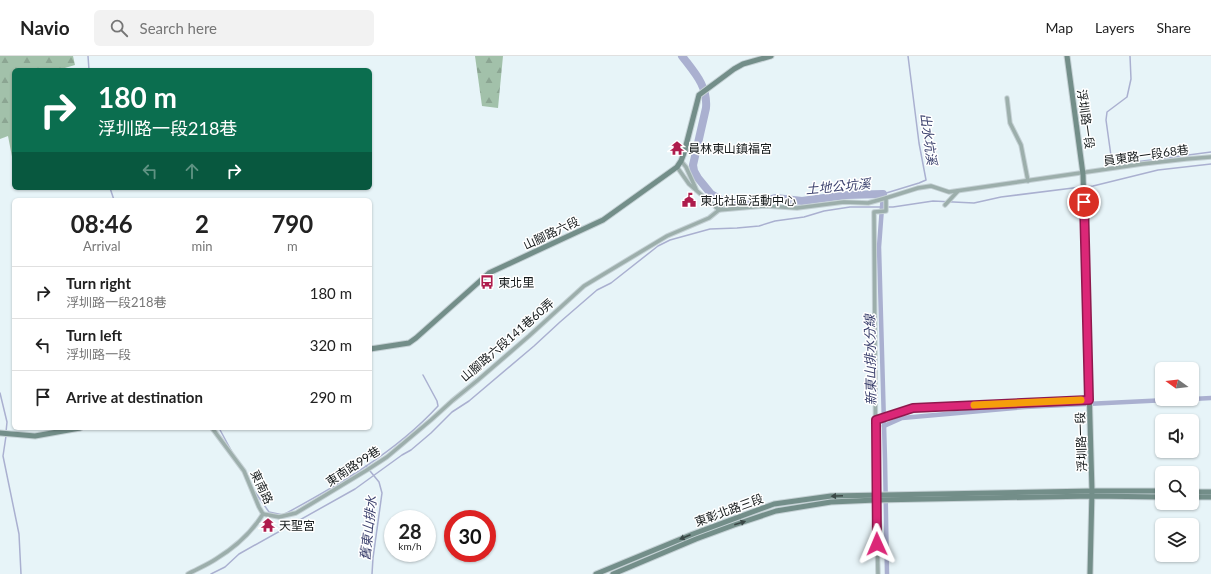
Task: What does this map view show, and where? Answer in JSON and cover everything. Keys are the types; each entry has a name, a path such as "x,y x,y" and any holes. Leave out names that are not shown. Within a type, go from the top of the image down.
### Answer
{"street":[{"name":"山腳路六段","path":"372,349 409,343 489,273 603,220 678,167 682,161 699,95 743,64 771,56"},
{"name":"浮圳路一段","path":"1067,56 1083,174 1092,493 1090,574"},
{"path":"1007,98 1010,123 1021,145 1028,181"},
{"path":"685,150 701,151"},
{"name":"員東路一段68巷","path":"719,210 765,206 797,208 844,202 868,203 918,188 931,186 949,192 1186,159 1211,157"},
{"path":"682,161 696,190"},
{"path":"678,167 689,184 719,210 728,198"},
{"path":"945,205 958,191"},
{"path":"878,574 874,212 886,211 886,198"},
{"name":"山腳路六段141巷60弄","path":"442,409 512,350 584,286 667,236 709,218 719,210"},
{"path":"876,420 913,408 1089,400"},
{"name":"東南路99巷","path":"263,514 279,517 296,513 367,470 387,456 431,420 442,409"},
{"path":"4,433 35,436 69,430"},
{"name":"東南路","path":"188,574 216,559 237,544 257,524 263,514 244,471 213,430"},
{"path":"876,497 1155,491"},
{"path":"1199,492 1211,492"},
{"path":"1092,493 1155,497"},
{"name":"東彰北路三段","path":"596,574 693,534 774,504 831,496 876,497"},
{"name":"東彰北路三段","path":"614,574 696,539 776,512 832,502 876,497"},
{"path":"1199,497 1211,497"}],"green space":[{"path":"0,56 73,56 75,65 65,68 12,68 12,157 8,136 0,139"},
{"path":"475,56 503,56 498,108 482,106"}],"waterway":[{"path":"88,56 89,68"},
{"name":"土地公坑溪","path":"682,56 699,80 705,93 706,108 693,165 694,171 698,178 711,194 723,201 735,204 752,204 776,198 802,201 846,195 883,194"},
{"name":"出水坑溪","path":"883,194 926,180 919,143 908,56"},
{"path":"1130,56 1131,79 1127,97 1107,112 1106,120 1112,163 1120,164 1211,152"},
{"path":"1085,187 1158,170 1211,164"},
{"path":"211,574 225,567 239,554 355,489 411,450 452,412 469,401 597,290 611,283 658,246 670,240 710,229 759,226 775,221 804,217 824,211 850,207 893,207 933,201 974,203 1001,197 1081,187"},
{"path":"111,190 113,198"},
{"name":"新東山排水分線","path":"883,194 879,247 887,574"},
{"name":"舊東山排水","path":"255,492 269,512 283,515 365,467 403,439 438,406 437,401 423,375"},
{"path":"0,393 7,422 6,432"},
{"path":"1199,399 1211,398"},
{"path":"884,426 902,418 1025,407 1155,401"},
{"path":"220,430 232,452"},
{"path":"6,436 3,456 19,534 21,574"},
{"name":"舊東山排水","path":"366,466 379,482 382,493 372,574"}],"slow traffic":[{"path":"974,405 1081,400"}],"place":[{"name":"員林東山鎮福宮","path":"677,148"},
{"name":"東北社區活動中心","path":"689,200"},
{"name":"東北里","path":"487,282"},
{"name":"天聖宮","path":"268,525"}],"route":[{"path":"877,544 876,420 913,408 1089,400 1084,202"}]}
